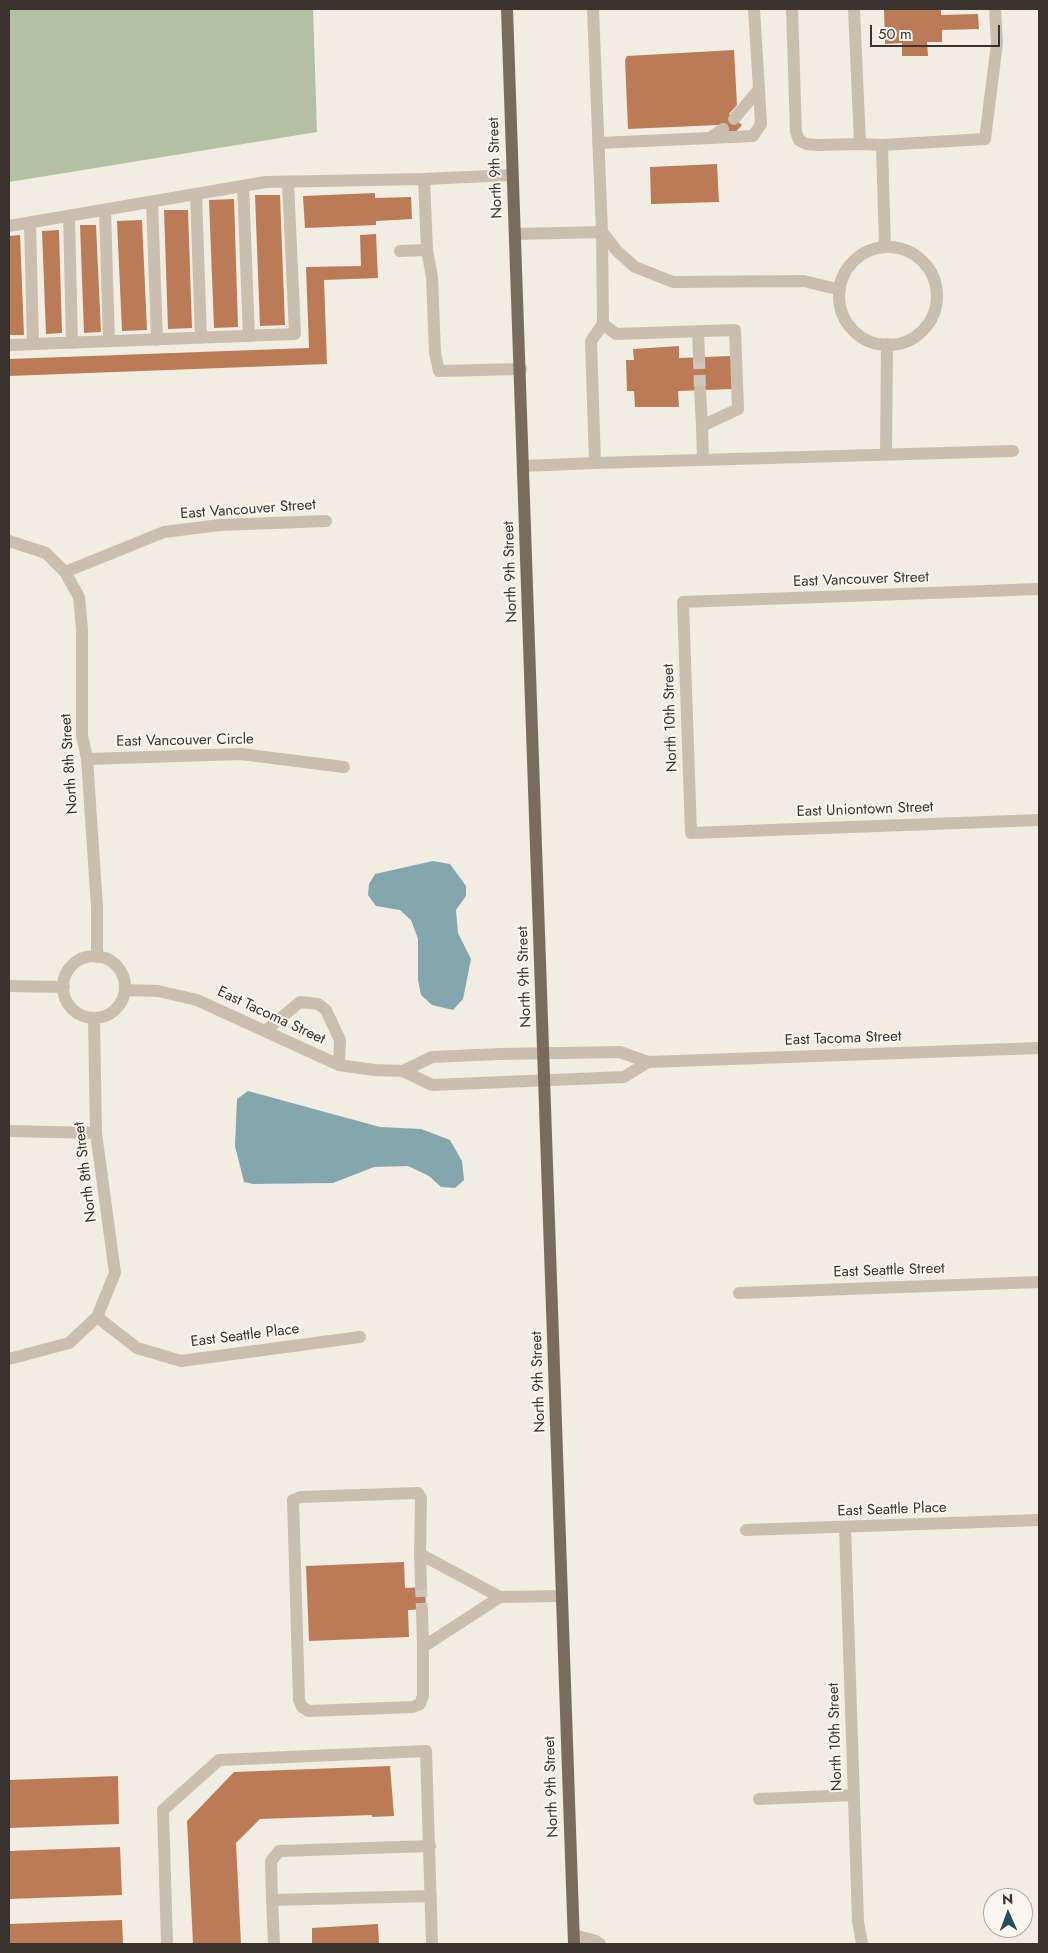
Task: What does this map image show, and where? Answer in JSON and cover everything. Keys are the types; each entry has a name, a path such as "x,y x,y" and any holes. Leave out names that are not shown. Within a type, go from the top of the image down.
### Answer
{"main road":[{"name":"North 9th Street","path":"507,9 574,1940"}],"street":[{"path":"593,9 602,232 603,324 591,341 595,463"},
{"path":"598,143 753,136 762,124 754,9"},
{"path":"792,9 796,132 799,140 806,144 818,145 882,145 985,139 997,43 995,9"},
{"path":"854,9 860,144"},
{"path":"734,118 759,89"},
{"path":"710,138 723,129"},
{"path":"882,145 885,247"},
{"path":"9,226 243,186 288,182 512,175"},
{"path":"424,179 427,250 432,277 435,353 439,371 521,370"},
{"path":"9,345 295,334 288,182"},
{"path":"243,186 249,336"},
{"path":"196,194 201,338"},
{"path":"152,202 157,340"},
{"path":"105,210 109,342"},
{"path":"68,216 72,343"},
{"path":"30,222 33,344"},
{"path":"516,234 602,232"},
{"path":"602,232 617,251 635,267 673,282 804,281 840,290"},
{"path":"885,247 900,248 914,254 926,264 934,278 937,293 936,308 930,322 920,333 906,341 876,344 862,337 850,327 842,314 840,290 846,270 857,258 870,250 885,247"},
{"path":"400,252 427,250"},
{"path":"603,324 616,334 735,330 738,409 702,426"},
{"path":"698,331 699,357"},
{"path":"886,454 887,344"},
{"path":"700,390 703,459"},
{"path":"523,466 1013,450"},
{"name":"East Vancouver Street","path":"65,572 164,532 220,525 326,521"},
{"path":"9,541 46,554 65,572"},
{"name":"North 8th Street","path":"65,572 79,597 82,628 82,735 87,759 97,907 97,957"},
{"name":"East Vancouver Street","path":"683,602 1039,590"},
{"name":"North 10th Street","path":"683,602 691,833"},
{"name":"East Vancouver Circle","path":"87,759 240,754 344,767"},
{"name":"East Uniontown Street","path":"691,833 1039,820"},
{"path":"97,957 108,960 119,969 124,979 125,990 122,1001 115,1010 105,1016 94,1018 84,1016 73,1009 65,996 64,987 66,976 74,965 83,959 97,957"},
{"path":"9,986 64,987"},
{"name":"East Tacoma Street","path":"125,990 158,991 197,1000 265,1031 299,1049 339,1065 403,1071 432,1085 545,1082 624,1077 648,1062"},
{"path":"265,1031 300,1002 318,1004 326,1010 340,1040 339,1065"},
{"name":"North 8th Street","path":"94,1018 96,1133 116,1273 97,1317"},
{"name":"East Tacoma Street","path":"403,1071 432,1058 544,1053 620,1052 648,1062 1039,1048"},
{"path":"9,1131 96,1133"},
{"name":"East Seattle Street","path":"739,1292 1039,1282"},
{"path":"9,1359 69,1343 97,1317"},
{"name":"East Seattle Place","path":"97,1317 137,1348 181,1361 360,1337"},
{"path":"421,1585 421,1498 418,1493 301,1497 293,1500 299,1690 302,1707 309,1711 413,1707 420,1704 423,1696 422,1610"},
{"name":"East Seattle Place","path":"746,1530 1039,1520"},
{"name":"North 10th Street","path":"845,1528 859,1935 862,1944"},
{"path":"420,1554 500,1597 562,1596"},
{"path":"423,1647 500,1597"},
{"path":"167,1944 164,1810 219,1760 426,1751 432,1944"},
{"path":"759,1799 854,1795"},
{"path":"274,1944 270,1861 279,1851 430,1846"},
{"path":"272,1900 431,1896"},
{"path":"574,1940 596,1941 600,1944"}],"green space":[{"path":"9,9 313,9 317,132 9,182"}],"water":[{"path":"433,861 450,864 466,886 466,896 456,910 458,933 471,959 463,999 453,1010 432,1005 421,995 418,980 418,939 411,920 400,910 376,906 368,895 369,884 375,874"},
{"path":"248,1091 380,1127 421,1129 450,1140 462,1161 464,1180 455,1188 441,1187 429,1176 408,1166 374,1167 333,1183 253,1184 244,1182 235,1146 237,1099"}],"building":[{"path":"884,9 941,9 941,15 978,14 979,29 942,30 942,42 927,42 928,56 902,56 902,43 885,44"},
{"path":"734,50 737,105 729,114 742,125 731,137 718,125 628,129 625,60 627,56"},
{"path":"717,164 719,202 651,204 650,167"},
{"path":"375,193 375,198 411,197 412,219 376,221 376,225 305,228 303,196"},
{"path":"255,195 280,195 285,325 260,326"},
{"path":"234,199 238,327 214,328 209,200"},
{"path":"164,210 188,210 192,328 168,329"},
{"path":"142,220 147,330 122,331 117,221"},
{"path":"80,225 96,225 101,332 84,333"},
{"path":"59,230 62,333 46,334 42,231"},
{"path":"376,234 378,278 324,280 327,364 9,376 9,359 309,348 306,267 361,266 360,235"},
{"path":"20,235 24,335 9,335 9,236"},
{"path":"679,346 679,358 731,356 732,389 678,391 679,407 635,407 634,391 627,391 626,360 634,360 633,349"},
{"path":"404,1562 405,1588 425,1587 426,1609 408,1610 409,1637 309,1641 306,1566"},
{"path":"390,1766 394,1816 260,1819 236,1843 241,1944 193,1944 187,1821 234,1772"},
{"path":"118,1776 119,1824 9,1828 9,1780"},
{"path":"120,1847 122,1895 9,1899 9,1851"},
{"path":"122,1920 123,1944 9,1944 9,1924"},
{"path":"378,1924 379,1944 312,1944 312,1928"}],"tunnel":[{"path":"699,357 700,390"},
{"path":"421,1585 422,1610"}]}
